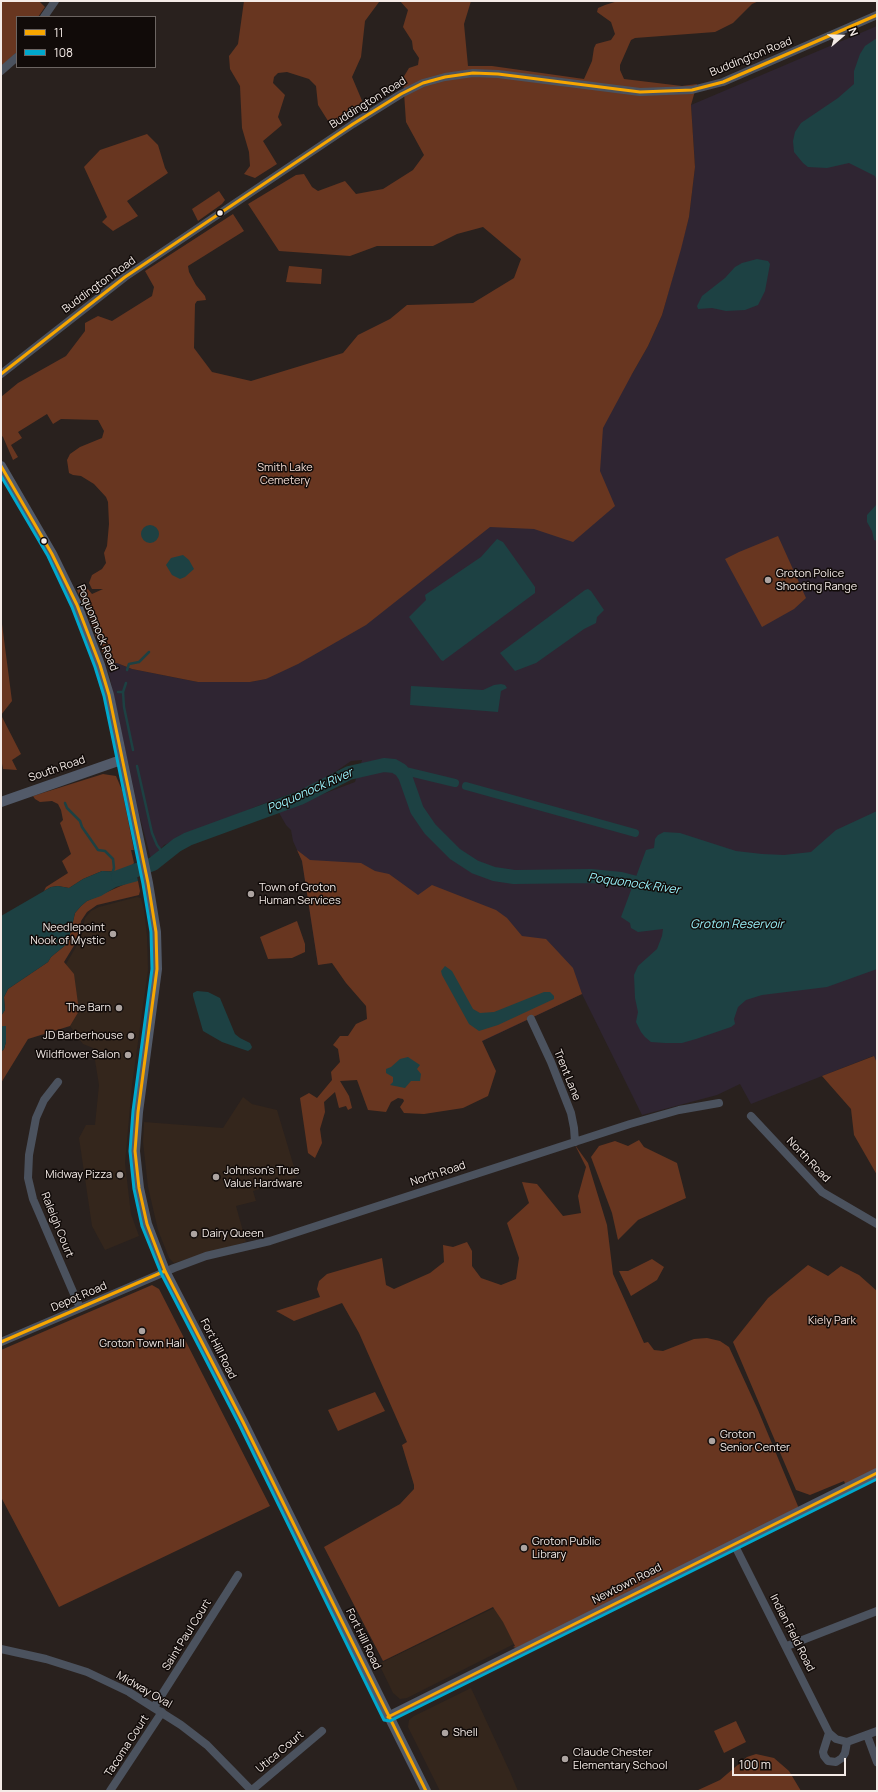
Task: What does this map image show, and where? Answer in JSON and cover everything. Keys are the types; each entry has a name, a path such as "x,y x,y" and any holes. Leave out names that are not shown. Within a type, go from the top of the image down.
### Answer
{"main road":[{"name":"Poquonnock Road","path":"1,466 52,554 85,624 104,678 148,883"},
{"name":"South Road","path":"1,802 121,760"},
{"name":"Fort Hill Road","path":"148,883 156,932 157,969 138,1112 136,1158 139,1188 146,1220 165,1271 426,1791"},
{"name":"Newtown Road","path":"388,1717 877,1473"}],"street":[{"path":"45,16 56,1"},
{"name":"Buddington Road","path":"1,374 125,277 353,124 401,94 423,83 459,75 498,74 640,92 692,90 723,82 877,15"},
{"path":"1,71 16,58"},
{"name":"Trent Lane","path":"531,1019 551,1062 571,1113 575,1142"},
{"name":"Raleigh Court","path":"58,1082 44,1100 36,1118 28,1155 28,1178 33,1199 80,1308"},
{"name":"North Road","path":"165,1271 207,1256 270,1241 652,1117 719,1103"},
{"name":"North Road","path":"751,1116 822,1192 877,1224"},
{"name":"Depot Road","path":"1,1342 165,1271"},
{"name":"Indian Field Road","path":"734,1544 787,1646 829,1733"},
{"name":"Saint Paul Court","path":"154,1708 238,1575"},
{"path":"787,1646 877,1611"},
{"name":"Midway Oval","path":"1,1649 46,1659 87,1672 129,1692 182,1725 207,1746 252,1791"},
{"name":"Tacoma Court","path":"110,1791 162,1712"},
{"name":"Utica Court","path":"252,1791 322,1731"},
{"path":"848,1742 842,1758 836,1762 828,1761 824,1756 823,1752 829,1733 836,1738 848,1742 877,1731"},
{"path":"867,1735 877,1762"}],"shaded area":[{"path":"877,26 877,1063 873,1056 751,1104 740,1084 717,1095 642,1115 582,994 468,1048 388,951 318,965 302,861 293,841 291,830 286,825 278,811 355,782 362,760 351,761 316,785 260,805 164,845 151,859 139,814 107,664 117,663 132,669 198,682 250,682 266,679 632,374 648,346 662,315 689,217 695,167 691,105"},
{"path":"137,897 141,898 144,910 147,936 148,970 132,1085 125,1163 131,1214 139,1236 105,1250 92,1226 79,1138 86,1125 95,1125 99,1085 93,1048 83,1044 70,1026 79,1011 66,964 80,940 85,918 91,911 99,907"},
{"path":"243,1097 252,1104 277,1110 297,1177 253,1191 256,1201 236,1206 246,1242 174,1263 169,1258 158,1230 148,1187 143,1142 144,1122 223,1128"},
{"path":"496,1607 514,1644 407,1698 400,1699 393,1693 379,1664"},
{"path":"471,1688 518,1791 440,1791 408,1727 409,1720 414,1716"}],"green space":[{"path":"1,1 39,1 45,7 39,16 16,16 16,53 1,67"},
{"path":"244,1 390,1 379,2 365,21 361,57 352,77 363,103 348,115 330,124 318,105 316,86 309,79 287,72 278,73 274,77 273,83 285,95 278,117 282,125 263,141 277,164 255,178 244,174 250,166 249,152 242,128 240,86 230,69 229,56 238,44"},
{"name":"Smith Lake Cemetery","path":"400,1 471,1 464,24 468,66 492,66 584,79 592,61 596,44 611,40 615,34 611,22 597,12 598,8 618,1 759,1 752,4 733,23 715,32 635,38 631,40 620,65 620,70 624,79 682,86 697,84 691,105 695,167 689,217 681,249 662,315 648,346 603,428 600,471 615,506 573,542 534,529 490,527 366,625 298,664 266,679 250,682 198,682 132,669 117,663 107,664 77,590 87,588 92,594 103,589 92,589 89,583 92,575 102,569 106,563 104,553 107,546 109,524 108,502 106,497 94,484 81,476 69,473 67,460 70,454 80,447 102,438 104,431 98,420 61,419 53,424 47,414 18,432 22,438 11,445 18,457 13,460 1,435 1,397 18,383 66,356 85,331 85,323 98,316 112,321 152,296 154,287 145,271 233,214 244,231 188,266 189,272 196,285 205,296 206,300 197,301 195,304 194,348 212,372 251,381 343,353 358,335 390,319 407,305 473,303 514,278 521,259 483,227 457,234 433,246 377,246 350,256 279,251 248,204 296,175 304,174 312,187 318,191 345,181 356,194 383,189 413,170 424,155 406,122 403,78 409,68 418,65 419,58 413,49 412,41 403,27 408,10"},
{"path":"147,134 158,145 168,173 127,201 138,216 113,231 102,222 107,217 84,167 100,150"},
{"path":"219,191 225,200 222,204 198,221 192,209"},
{"path":"289,266 322,269 321,284 286,282"},
{"name":"Groton Police Shooting Range","path":"778,536 806,598 794,609 762,627 725,559"},
{"path":"2,624 12,701 1,715 1,625"},
{"path":"1,715 21,754 12,760 17,770 3,769 1,758"},
{"path":"103,774 116,776 122,790 134,850 131,850 134,863 129,869 123,872 102,871 83,879 69,888 58,886 51,887 44,891 46,887 68,873 62,861 71,854 60,823 63,820 58,804 52,801 40,802 33,796"},
{"path":"297,850 310,860 361,863 375,871 389,874 418,895 432,885 496,910 507,918 522,936 546,939 573,968 582,994 482,1041 496,1071 488,1096 463,1108 424,1114 404,1113 400,1107 404,1101 403,1099 398,1098 391,1102 386,1112 368,1110 357,1080 340,1081 349,1096 352,1108 348,1110 346,1106 339,1108 335,1092 324,1102 325,1112 320,1129 322,1143 315,1158 308,1153 300,1098 309,1093 317,1098 332,1080 331,1072 340,1062 338,1049 333,1045 340,1036 348,1036 356,1024 367,1019 366,1006 346,983 332,963 318,965 302,861"},
{"path":"132,881 138,881 140,891 139,895 97,905 87,912 81,921 78,939 64,962 74,974 79,1011 70,1026 28,1039 1,1083 1,1052 4,1049 6,1042 6,1026 1,1027 1,1016 5,1010 4,997 8,989 48,962 51,957 68,943 75,913 81,906 87,901"},
{"path":"297,921 305,944 305,952 292,958 268,959 260,937"},
{"path":"874,1056 877,1063 877,1175 854,1135 851,1109 822,1076"},
{"path":"639,1140 644,1147 677,1163 686,1198 638,1220 618,1240 612,1213 591,1157 599,1146 615,1141 628,1146"},
{"path":"575,1145 588,1163 607,1225 613,1274 644,1343 648,1342 654,1350 663,1351 694,1339 707,1338 720,1341 729,1347 758,1410 800,1511 516,1648 513,1647 515,1646 503,1622 493,1607 383,1661 324,1547 400,1504 414,1489 402,1445 407,1442 359,1333 342,1303 294,1321 276,1311 320,1297 317,1289 319,1281 327,1274 382,1258 386,1285 394,1289 430,1273 444,1262 443,1245 453,1247 467,1242 472,1251 472,1266 481,1278 501,1285 516,1279 519,1258 507,1223 529,1203 522,1182 537,1184 563,1216 581,1213 578,1196 586,1167"},
{"path":"652,1259 664,1267 657,1280 631,1296 619,1271 628,1271"},
{"name":"Kiely Park","path":"808,1265 828,1276 841,1266 859,1275 877,1291 877,1472 847,1488 844,1481 810,1495 796,1490 733,1342 768,1298"},
{"path":"152,1285 159,1289 270,1506 59,1607 1,1497 1,1350"},
{"path":"375,1392 385,1411 338,1431 328,1410"},
{"path":"736,1721 746,1742 724,1753 714,1731"},
{"path":"756,1754 774,1758 789,1771 801,1791 696,1791 720,1780 747,1757"}],"water":[{"path":"877,38 877,182 875,176 849,163 827,168 808,167 794,152 793,141 795,132 801,123 838,98 854,84 854,71 860,54 865,46"},
{"path":"757,259 768,261 770,264 765,291 758,305 745,310 726,311 712,308 698,309 697,306 702,296 725,278 735,267 742,263"},
{"path":"877,504 877,541 874,540 872,531 867,522 867,515"},
{"path":"150,525 156,528 159,534 156,540 150,543 144,540 141,534 144,528"},
{"path":"497,539 503,542 535,587 535,593 443,661 409,617 426,600 425,595 481,557"},
{"path":"183,555 189,560 194,569 185,577 180,579 172,575 166,565 171,558"},
{"path":"588,589 604,610 597,617 596,623 584,629 536,663 515,671 500,653"},
{"path":"494,685 505,685 507,688 501,691 498,712 410,705 411,686 483,690"},
{"name":"Groton Reservoir","path":"877,811 877,969 827,987 762,995 746,1000 738,1007 734,1019 735,1024 731,1027 696,1039 682,1043 665,1043 651,1042 645,1037 636,1022 638,1012 635,998 634,975 638,966 657,949 663,929 638,932 631,928 630,923 621,917 646,850 654,848 655,839 658,835 664,832 680,833 736,851 784,855 811,852 836,830"},
{"path":"134,863 138,881 116,887 101,896 87,901 81,906 75,913 68,943 51,957 48,962 8,989 4,997 5,1010 1,1016 1,916 51,887 58,886 69,888 83,879 102,871 123,872 129,869"},
{"path":"445,966 452,971 473,1009 480,1013 494,1012 544,992 550,992 554,996 554,999 498,1025 479,1031 469,1024 442,975 441,971"},
{"path":"197,991 208,992 220,998 235,1034 250,1043 252,1047 251,1049 248,1051 222,1042 203,1031 193,996 193,993"},
{"path":"6,1026 6,1042 4,1049 1,1052 1,1027"},
{"path":"408,1057 420,1065 417,1069 421,1074 420,1081 411,1081 405,1088 390,1085 393,1082 393,1077 386,1073 386,1069 391,1067 400,1059"}],"waterway":[{"path":"127,670 129,664 139,662 149,652"},
{"path":"126,683 123,692 124,707 133,750"},
{"path":"118,692 123,692"},
{"name":"Poquonock River","path":"118,877 153,864 177,845 188,839 300,798 349,773 384,765 394,766 401,770 405,776 417,810 430,829 455,854 475,867 494,874 514,877 591,876 621,879 652,887"},
{"path":"137,766 152,833 157,845 165,856"},
{"path":"401,770 455,783"},
{"path":"466,786 635,833"},
{"path":"65,803 67,808 80,821 82,827 98,850 105,851 113,859 114,868 112,874"}],"transit line":[{"name":"11","path":"1,374 125,277 353,124 401,94 423,83 445,77 473,73 498,74 640,92 692,90 723,82 877,15"},
{"name":"11","path":"1,466 52,554 77,605 100,665 109,695 148,883 156,932 157,969 138,1112 135,1151 139,1188 147,1224 165,1271 243,1422 426,1791"},
{"name":"108","path":"1,476 48,556 72,607 95,667 104,696 143,884 151,932 152,969 133,1111 130,1151 134,1189 142,1226 161,1273 239,1424 384,1720 390,1721 877,1479"},
{"name":"11","path":"1,1342 165,1271"},
{"name":"11","path":"388,1717 877,1473"}],"place":[{"name":"Groton Police Shooting Range","path":"768,580"},
{"name":"Town of Groton Human Services","path":"251,894"},
{"name":"Needlepoint Nook of Mystic","path":"113,934"},
{"name":"The Barn","path":"119,1008"},
{"name":"JD Barberhouse","path":"131,1036"},
{"name":"Wildflower Salon","path":"128,1055"},
{"name":"Midway Pizza","path":"120,1175"},
{"name":"Johnson's True Value Hardware","path":"216,1177"},
{"name":"Dairy Queen","path":"194,1234"},
{"name":"Groton Town Hall","path":"142,1331"},
{"name":"Groton Senior Center","path":"712,1441"},
{"name":"Groton Public Library","path":"524,1548"},
{"name":"Shell","path":"445,1733"},
{"name":"Claude Chester Elementary School","path":"565,1759"}]}
